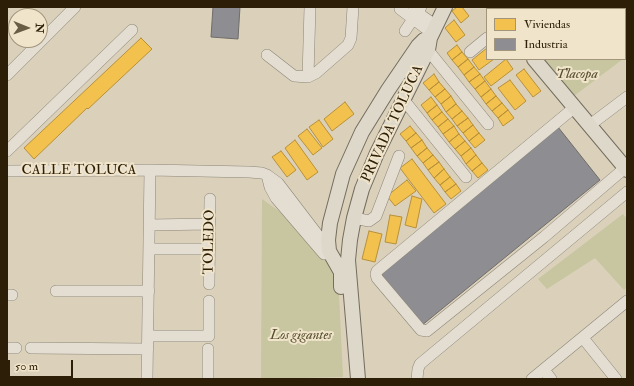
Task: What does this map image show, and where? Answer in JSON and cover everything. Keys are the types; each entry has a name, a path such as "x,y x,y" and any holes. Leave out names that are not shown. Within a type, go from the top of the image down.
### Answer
{"main road":[{"name":"PRIVADA TOLUCA","path":"429,38 408,60 368,121 349,158 338,190 330,223 328,240 329,251 344,264 362,189 376,153 403,99 429,38 445,7"},
{"path":"535,60 626,169"},
{"path":"344,264 341,272 348,379"},
{"path":"344,264 358,379"}],"street":[{"path":"7,74 75,7"},
{"path":"308,77 310,7"},
{"path":"267,55 294,76 308,77 316,73 348,45 351,38 353,7"},
{"path":"400,9 416,11"},
{"path":"416,11 429,38 488,124"},
{"path":"405,31 416,11"},
{"path":"7,151 132,30"},
{"path":"470,52 486,39"},
{"path":"590,125 627,97"},
{"path":"403,99 466,177"},
{"path":"575,107 377,271 377,278 421,330 427,331 626,169"},
{"path":"354,218 369,221 376,216 399,156"},
{"path":"147,379 150,170 250,172 267,175 270,187 276,198 320,250 344,264"},
{"name":"CALLE TOLUCA","path":"7,171 150,170"},
{"name":"PRIVADA TOLUCA","path":"267,175 278,183 284,190 329,251"},
{"path":"417,379 420,364 627,192"},
{"name":"TOLEDO","path":"209,284 210,199"},
{"path":"149,225 210,224"},
{"path":"149,249 210,249"},
{"path":"56,291 148,291"},
{"path":"148,336 209,336 209,301"},
{"path":"532,379 626,306"},
{"path":"583,338 616,379"},
{"path":"31,348 148,349"},
{"path":"208,349 208,379"},
{"path":"544,370 551,379"}],"green space":[{"name":"Tlacopa","path":"545,60 622,60 574,96"},
{"name":"Los gigantes","path":"262,199 279,211 338,273 343,377 261,379"},
{"path":"623,214 627,219 627,287 624,290 595,258 547,289 538,279"}],"building: Viviendas":[{"path":"457,7 462,7 469,16 461,23 452,11"},
{"path":"454,20 465,35 456,42 445,28"},
{"path":"141,38 152,49 34,159 24,148"},
{"path":"457,45 462,52 452,60 447,53"},
{"path":"486,49 486,60 493,60 479,70 472,60"},
{"path":"462,52 468,59 458,67 452,60"},
{"path":"468,59 474,67 464,75 458,67"},
{"path":"505,60 507,60 513,69 491,86 484,77"},
{"path":"474,67 480,74 469,82 464,75"},
{"path":"524,69 541,91 533,97 516,75"},
{"path":"434,74 439,82 429,90 423,83"},
{"path":"480,74 485,81 475,89 469,82"},
{"path":"510,80 526,101 515,110 498,88"},
{"path":"485,81 491,89 481,97 475,89"},
{"path":"439,82 445,89 435,97 429,90"},
{"path":"445,89 451,96 441,104 435,97"},
{"path":"491,89 496,96 486,104 481,97"},
{"path":"451,96 456,104 446,112 441,104"},
{"path":"496,96 502,103 492,111 486,104"},
{"path":"431,97 437,105 427,113 421,105"},
{"path":"345,102 354,114 332,131 324,119"},
{"path":"502,103 508,110 498,118 492,111"},
{"path":"456,104 462,111 452,119 446,112"},
{"path":"437,105 442,112 432,120 427,113"},
{"path":"508,110 514,118 503,126 498,118"},
{"path":"462,111 468,118 457,126 452,119"},
{"path":"442,112 448,119 438,127 432,120"},
{"path":"468,118 473,125 463,133 457,126"},
{"path":"448,119 454,126 443,134 438,127"},
{"path":"319,120 333,139 323,147 309,127"},
{"path":"473,125 479,133 469,141 463,133"},
{"path":"410,126 416,133 406,141 400,134"},
{"path":"454,126 459,134 449,142 443,134"},
{"path":"307,129 322,148 313,155 298,136"},
{"path":"416,133 422,140 411,148 406,141"},
{"path":"479,133 485,140 475,148 469,141"},
{"path":"459,134 465,141 455,149 449,142"},
{"path":"295,140 318,172 307,180 285,148"},
{"path":"422,140 427,148 417,156 411,148"},
{"path":"465,141 471,148 461,156 455,149"},
{"path":"427,148 433,155 423,163 417,156"},
{"path":"471,148 476,155 466,164 461,156"},
{"path":"281,151 296,170 287,177 272,157"},
{"path":"433,155 439,162 428,170 423,163"},
{"path":"476,155 482,163 472,171 466,164"},
{"path":"412,159 446,204 434,213 400,168"},
{"path":"439,162 444,169 434,178 428,170"},
{"path":"482,163 488,170 478,178 472,171"},
{"path":"444,169 450,177 440,185 434,178"},
{"path":"450,177 456,184 445,192 440,185"},
{"path":"407,180 416,191 395,206 387,196"},
{"path":"456,184 461,191 451,199 445,192"},
{"path":"412,196 422,199 416,228 405,225"},
{"path":"390,215 402,217 396,244 385,242"},
{"path":"369,231 382,234 375,262 362,259"}],"building: Industria":[{"path":"213,7 240,7 238,39 211,37"},
{"path":"558,127 600,180 421,326 378,272"}]}
